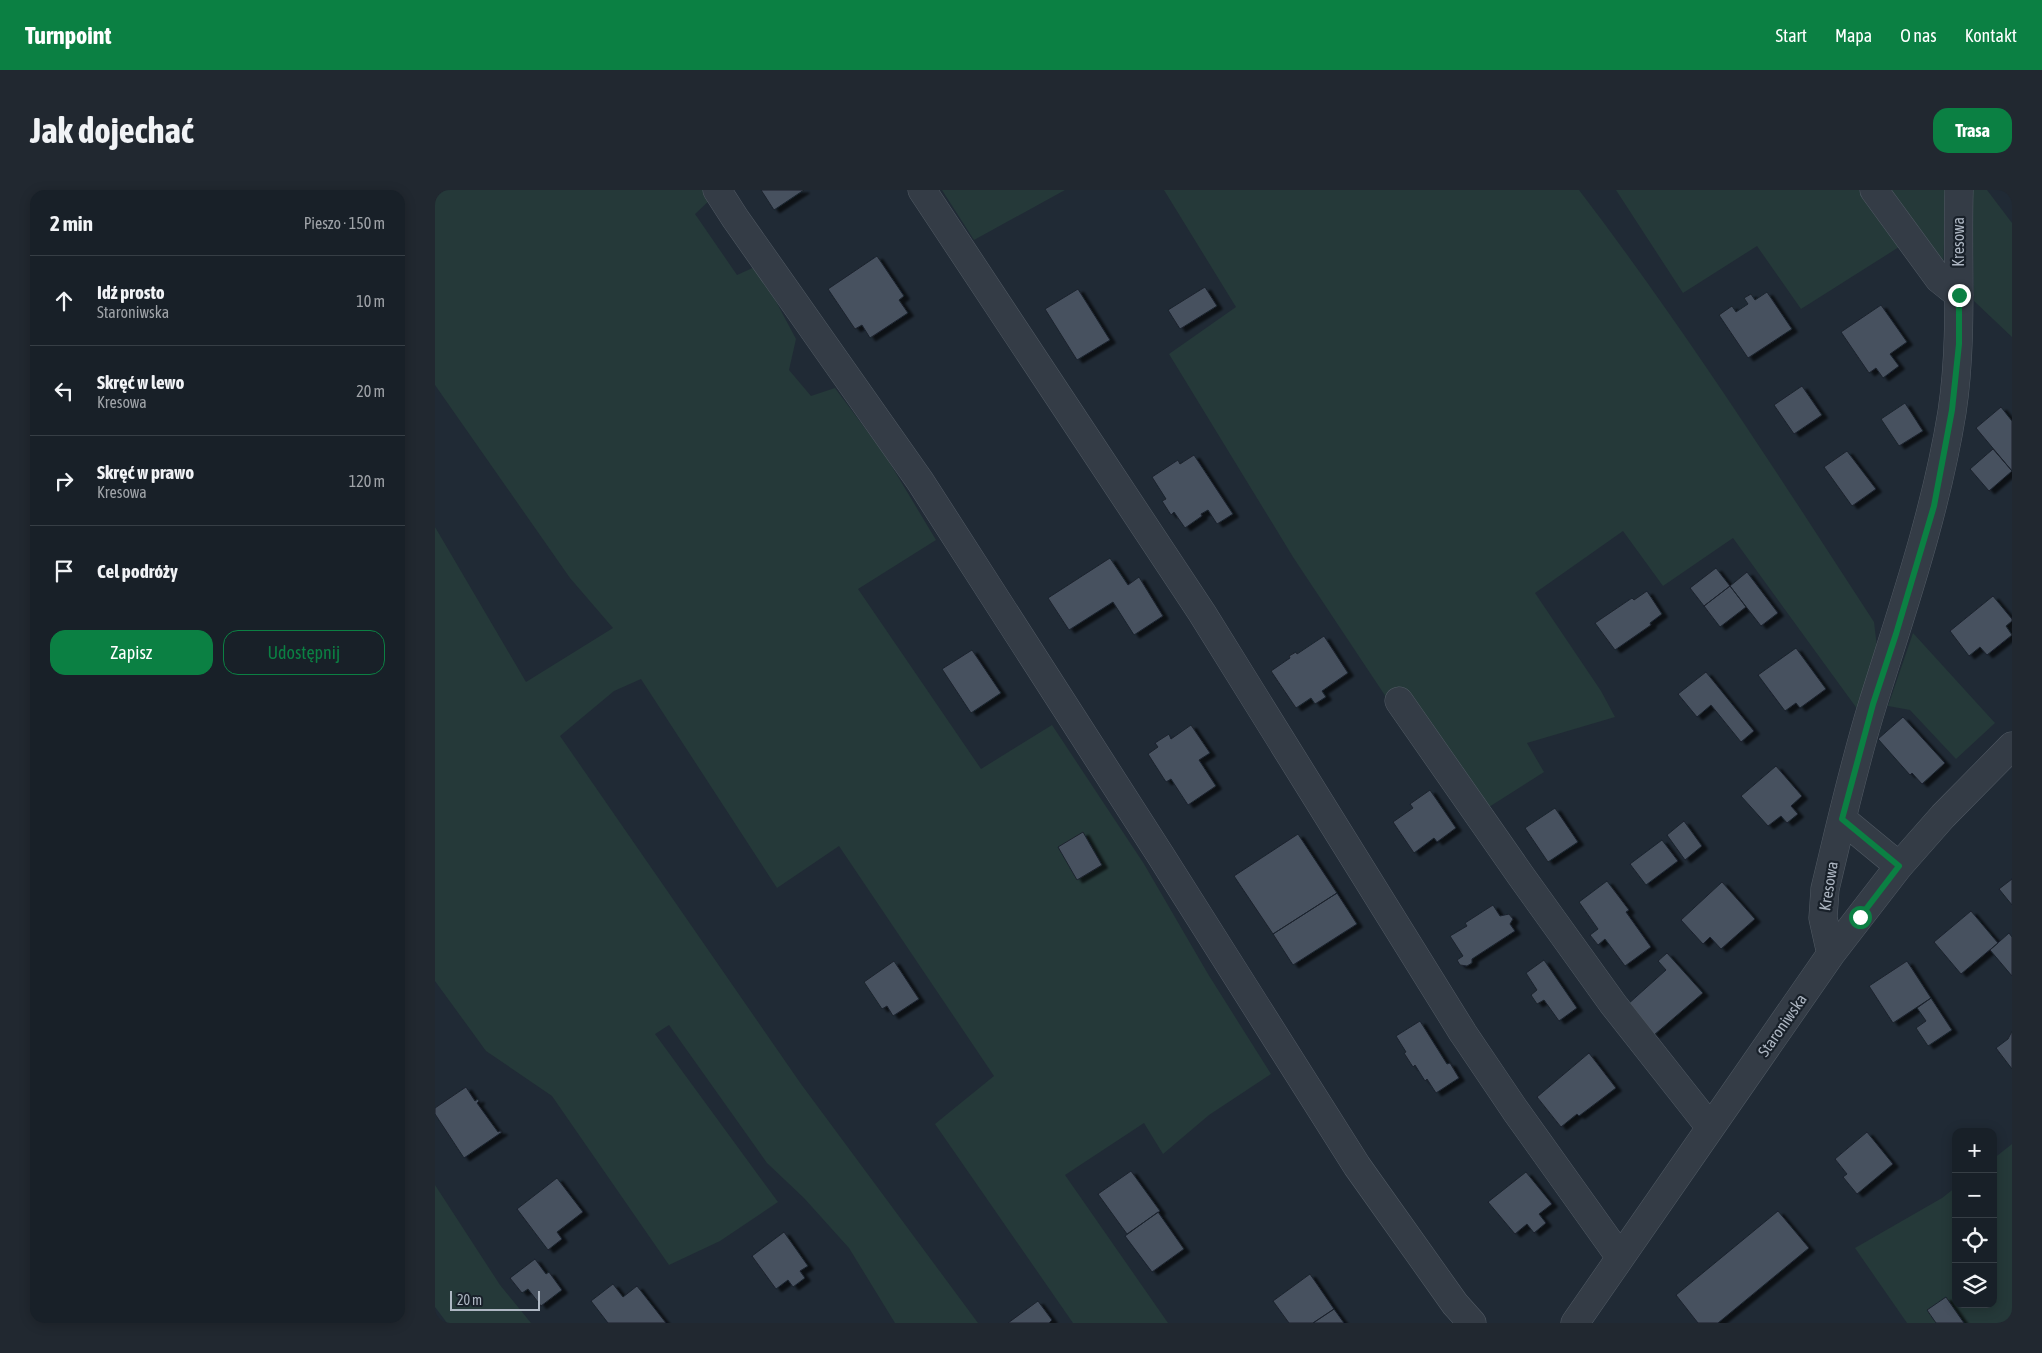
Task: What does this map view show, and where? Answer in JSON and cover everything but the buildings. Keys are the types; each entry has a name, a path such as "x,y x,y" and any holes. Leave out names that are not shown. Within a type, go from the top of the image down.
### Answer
{"street":[{"path":"717,190 920,481 1357,1166 1455,1304 1471,1323"},
{"path":"922,190 1202,613 1463,1033 1515,1110 1620,1257"},
{"path":"1874,190 1939,279 1959,295"},
{"name":"Kresowa","path":"1831,954 1823,918 1825,889 1873,704 1899,625 1934,506 1952,410 1959,344 1957,249 1959,190"},
{"path":"1399,701 1613,1004 1711,1127"},
{"name":"Staroniwska","path":"1575,1323 1831,954 1899,866 1943,816 2012,746"},
{"path":"1842,819 1899,866"}],"green space":[{"path":"435,190 705,190 711,199 695,214 737,275 757,266 796,339 789,370 811,396 835,388 885,455 936,540 858,589 981,769 1052,725 1144,864 1208,974 1271,1074 1209,1115 1163,1154 1144,1123 1065,1175 1168,1323 1073,1323 935,1124 994,1076 839,846 777,888 641,679 614,691 560,736 801,1084 978,1323 895,1323 849,1248 804,1198 767,1163 669,1025 655,1034 778,1202 720,1241 669,1265 552,1096 486,1051 435,981 435,527 526,682 613,628 570,578 435,385"},
{"path":"942,190 1065,190 974,240"},
{"path":"1164,190 1579,190 1694,349 1874,622 1877,647 1858,710 1733,538 1663,586 1623,531 1535,593 1601,691 1615,717 1527,743 1544,772 1489,807 1406,690 1386,697 1293,557 1169,354 1236,307"},
{"path":"1616,190 1859,190 1899,247 1801,309 1757,246 1683,293"},
{"path":"1884,190 1946,190 1943,272"},
{"path":"1972,190 1987,190 2012,223 2012,337 1974,301"},
{"path":"1913,633 1995,723 1956,759 1910,710 1888,706"},
{"path":"2012,1144 2012,1323 1907,1323 1855,1248 1942,1198 1952,1190 1952,1308 1997,1308 1997,1156"},
{"path":"435,1185 500,1285 531,1323 447,1323 435,1307"}],"route":[{"path":"1860,917 1899,866 1842,819 1873,704 1934,506 1952,410 1959,344 1959,295"}]}
